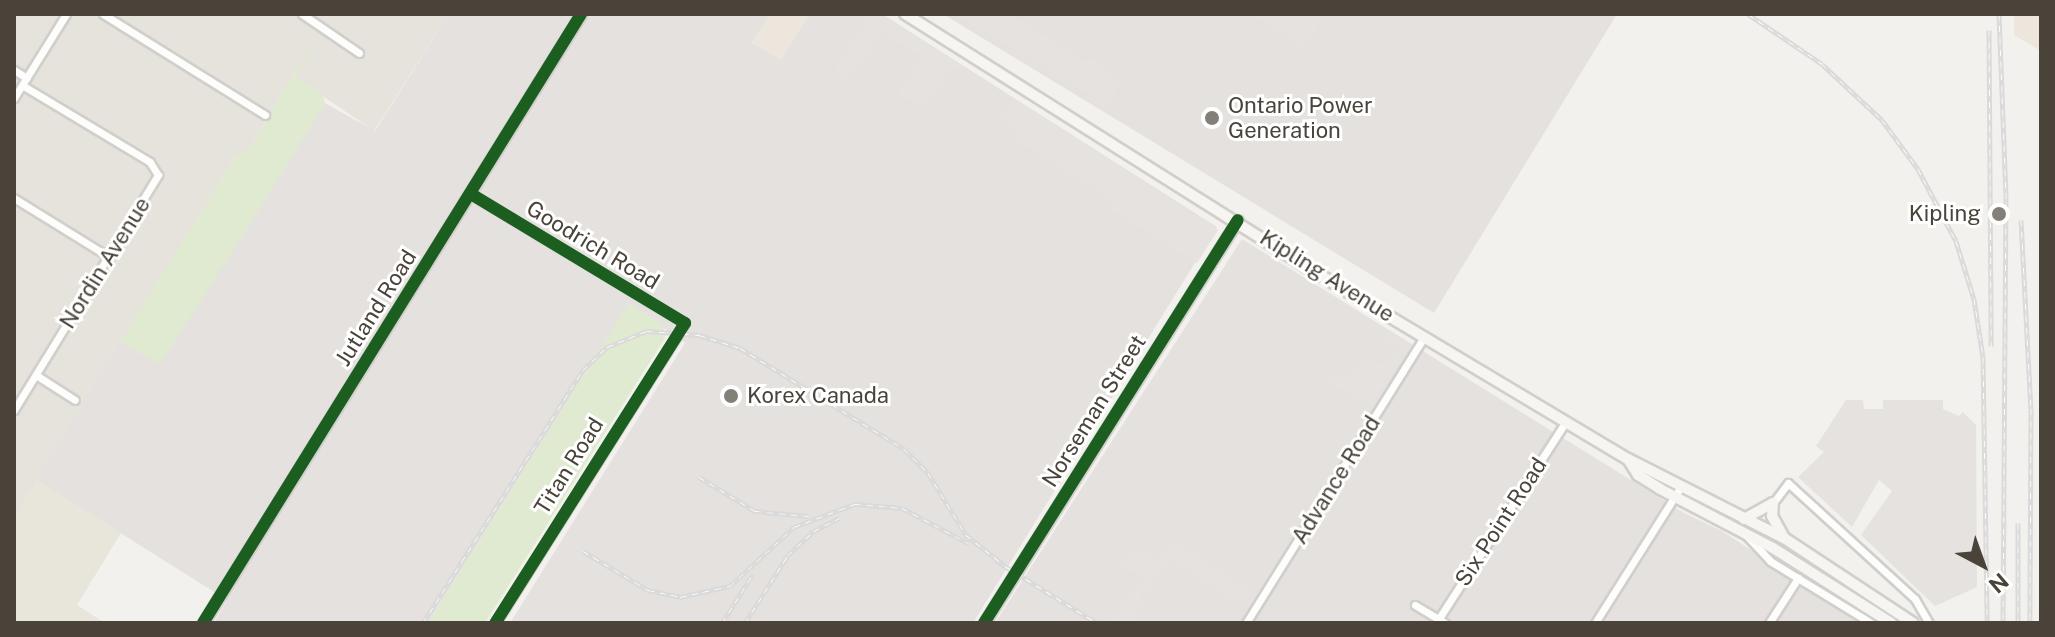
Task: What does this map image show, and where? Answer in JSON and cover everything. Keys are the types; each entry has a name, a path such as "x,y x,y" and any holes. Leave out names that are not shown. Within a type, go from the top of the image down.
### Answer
{"main road":[{"name":"Kipling Avenue","path":"905,14 1424,337 1628,459 1747,536 1892,619 1913,623"},
{"name":"Kipling Avenue","path":"1677,492 1784,538 1892,619"},
{"path":"1743,519 1773,503"},
{"path":"1773,503 1772,516 1784,538"}],"street":[{"path":"14,98 66,14"},
{"path":"103,14 265,115"},
{"path":"302,14 359,53"},
{"name":"Jutland Road","path":"203,623 581,14"},
{"name":"Nordin Avenue","path":"14,70 24,82 150,162 157,172 155,183 14,410"},
{"name":"Goodrich Road","path":"471,194 685,323 679,332"},
{"path":"15,200 109,257"},
{"name":"Norseman Street","path":"984,623 1238,220"},
{"name":"Titan Road","path":"495,623 679,332"},
{"name":"Advance Road","path":"1246,623 1424,337"},
{"path":"36,375 75,400"},
{"name":"Six Point Road","path":"1440,622 1566,421"},
{"path":"1773,503 1788,483 1915,599 1929,623"},
{"path":"1595,623 1677,492"},
{"name":"Kipling Avenue","path":"1747,536 1756,550 1871,623"},
{"path":"1769,623 1798,578"},
{"path":"1415,605 1440,622"}],"shaded area":[{"path":"14,14 449,14 374,131 293,76 251,146 234,159 14,517"},
{"path":"449,14 770,14 752,43 781,60 809,14 882,14 1217,227 973,623 510,623 685,343 629,304 428,623 214,623 227,600 36,480 120,342 160,363 325,103 375,131"},
{"path":"770,14 809,14 781,60 752,43"},
{"path":"869,14 878,14 966,68 962,72 953,67 923,111 897,93 921,56 882,33 857,70 852,67 844,81 833,73"},
{"path":"943,14 1617,14 1434,313"},
{"path":"955,14 1010,14 1087,62 1090,57 1112,71 1109,77 1121,84 1107,106"},
{"path":"1251,14 1311,14 1321,21 1304,48"},
{"path":"2014,14 2041,14 2041,51 2014,35"},
{"path":"1012,97 1218,230 1197,263 1106,207 1111,199 1011,138 1016,128 999,118"},
{"path":"1242,239 1684,513 1722,531 1862,623 995,623"},
{"path":"1384,327 1410,343 1370,407 1328,381 1335,370 1350,380 1365,355 1386,367 1398,348 1378,335"},
{"path":"1846,400 1863,400 1864,409 1883,409 1883,400 1943,400 1943,409 1959,416 1963,412 1976,425 1977,587 1935,606 1861,535 1892,491 1879,480 1852,527 1798,477 1824,452 1816,446"},
{"path":"36,480 121,533 77,605 105,623 14,623 14,517"},
{"path":"1172,539 1250,590 1240,606 1173,560 1165,563 1148,593 1143,591 1140,597 1144,600 1129,623 1112,623 1132,586 1136,589 1143,579 1120,564 1132,546 1158,559"}],"green space":[{"path":"319,32 296,77 323,94 325,103 256,215 160,364 120,342 234,159 251,146"},
{"path":"629,303 663,325 665,338 485,623 428,623"}],"railway":[{"path":"1748,14 1822,64 1882,120 1918,169 1956,241 1974,299 1983,357 1987,623"},
{"path":"1999,14 2006,193 2003,623"},
{"path":"1989,30 1991,346"},
{"path":"2021,220 2031,409 2030,623"},
{"path":"423,623 583,370 607,347 647,331 699,335 740,348 904,449 928,473 966,535 1004,565"},
{"path":"699,477 755,511 808,516"},
{"path":"583,551 648,590 680,597 730,586 794,527 855,504 902,508 968,543"},
{"path":"745,623 788,555 814,531 840,518"},
{"path":"2018,523 2018,623"},
{"path":"995,560 1097,623"},
{"path":"722,623 753,574"}],"cycle path":[{"path":"203,623 581,14"},
{"path":"471,194 685,323 495,623"},
{"path":"984,623 1238,220"}],"place":[{"name":"Ontario Power Generation","path":"1212,118"},
{"name":"Kipling","path":"1999,214"},
{"name":"Korex Canada","path":"731,396"}]}
